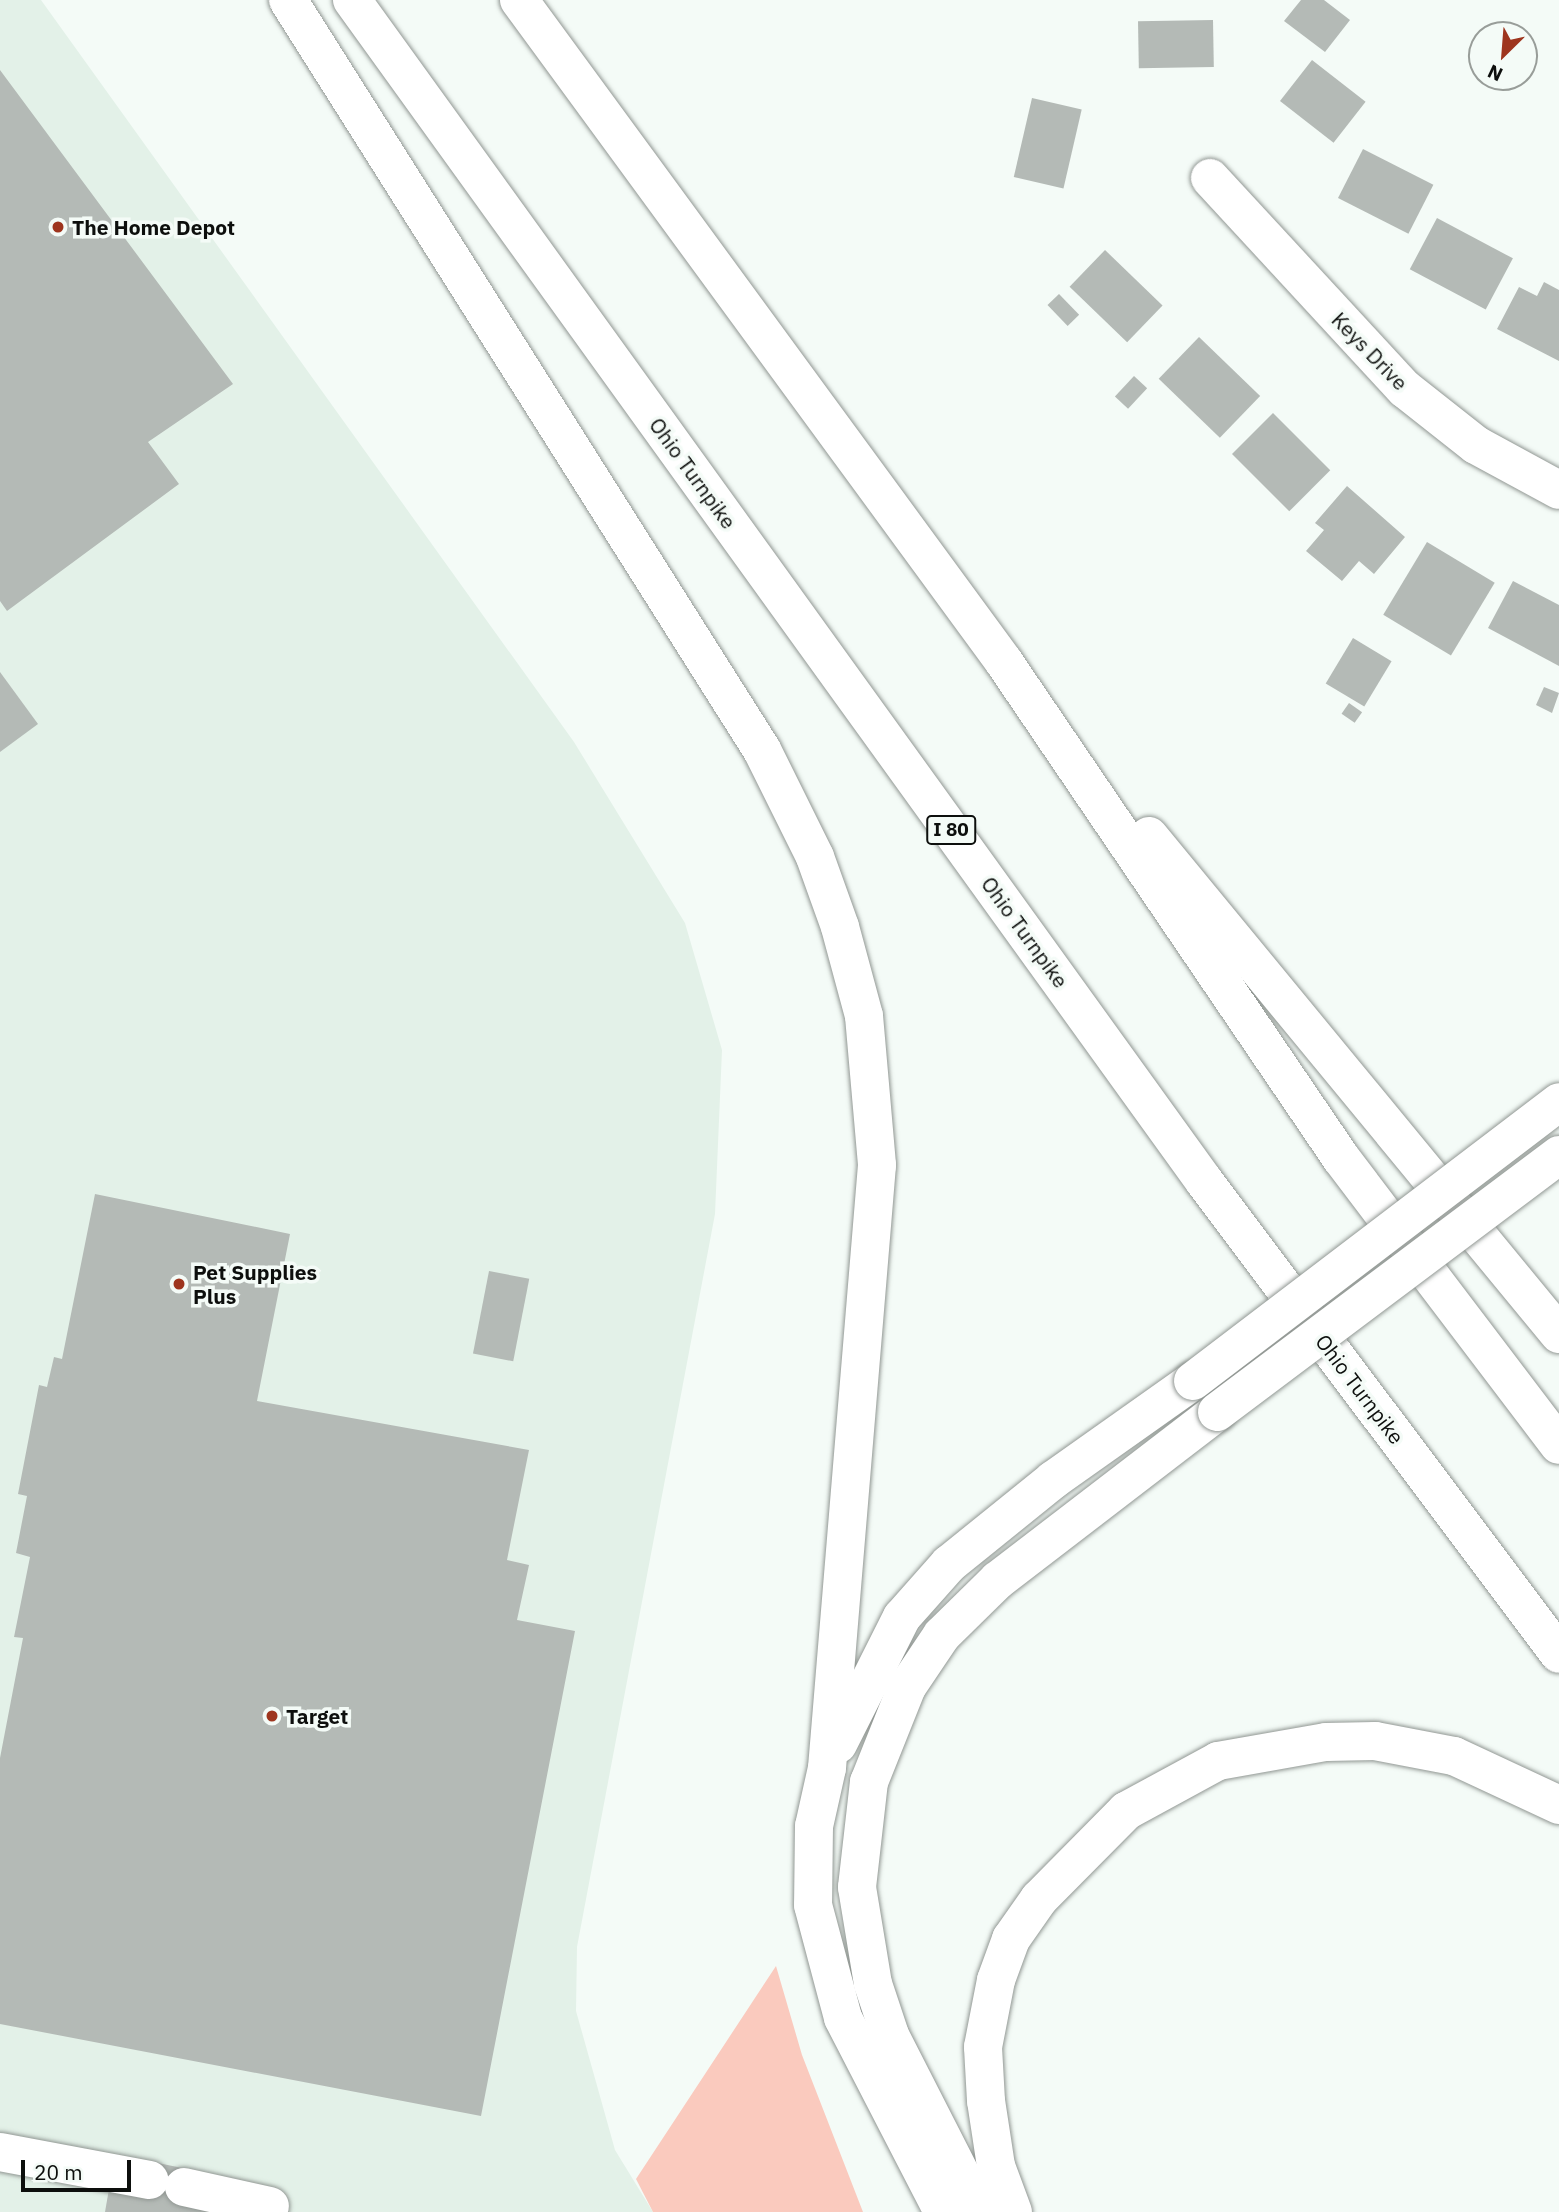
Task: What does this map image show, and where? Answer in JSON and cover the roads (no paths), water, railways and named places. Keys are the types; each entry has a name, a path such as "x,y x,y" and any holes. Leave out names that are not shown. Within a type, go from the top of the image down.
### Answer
{"main road":[{"path":"288,0 762,750 815,857 840,927 864,1016 877,1165 827,1768 812,1864 828,1980 864,2066 943,2212"},
{"name":"Ohio Turnpike","path":"352,0 1196,1170 1559,1654"},
{"path":"519,0 1004,662 1341,1158 1559,1445"},
{"name":"Keys Drive","path":"1210,178 1405,389 1476,445 1559,489"},
{"path":"1004,662 1559,1335"},
{"path":"827,1768 902,1617 949,1564 1053,1480 1193,1381 1559,1102"},
{"path":"980,2212 890,2035 867,1959 857,1887 869,1782 896,1709 942,1635 998,1580 1559,1155"},
{"path":"1013,2212 996,2166 986,2101 983,2047 996,1980 1011,1939 1039,1899 1126,1811 1218,1761 1326,1742 1375,1741 1454,1756 1559,1805"},
{"path":"0,2152 270,2206"}],"place":[{"name":"The Home Depot","path":"58,227"},
{"name":"Pet Supplies Plus","path":"179,1284"},
{"name":"Target","path":"272,1716"}]}
